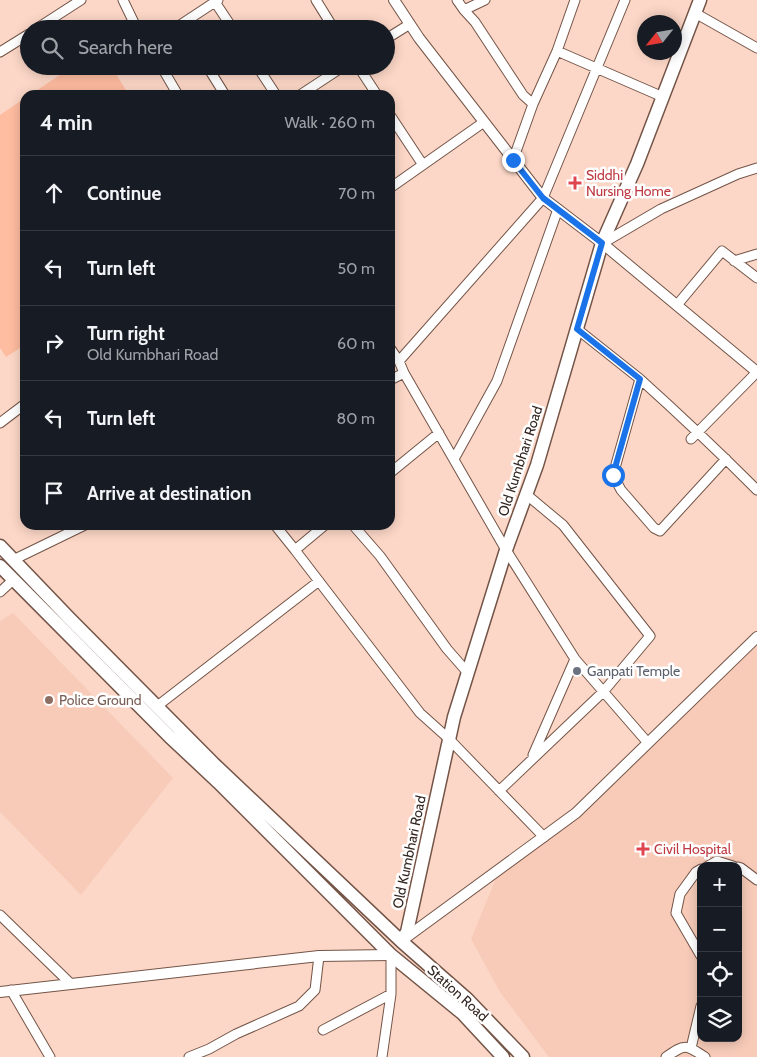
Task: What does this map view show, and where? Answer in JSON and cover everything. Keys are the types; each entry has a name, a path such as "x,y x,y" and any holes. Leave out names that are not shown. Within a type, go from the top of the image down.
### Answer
{"main road":[{"name":"Old Kumbhari Road","path":"401,941 407,932 454,717 506,550 527,495 602,243 637,164 700,0"},
{"path":"0,546 214,764 401,941 467,999 523,1057"},
{"name":"Station Road","path":"0,566 391,955 462,1013 503,1057"}],"street":[{"path":"50,20 81,0"},
{"path":"123,0 132,20"},
{"path":"316,0 328,20"},
{"path":"394,0 419,38 543,198 602,243 757,372 691,439"},
{"path":"457,0 475,22 523,95 533,104"},
{"path":"464,10 485,0"},
{"path":"513,160 533,104 557,51 575,0"},
{"path":"399,361 543,198 625,0"},
{"path":"189,20 216,1 228,20"},
{"path":"695,12 757,48"},
{"path":"395,33 410,24"},
{"path":"0,52 20,40"},
{"path":"557,51 663,96"},
{"path":"166,75 175,90"},
{"path":"212,75 222,90"},
{"path":"263,75 273,90"},
{"path":"308,90 330,75"},
{"path":"364,75 374,90"},
{"path":"395,185 484,122"},
{"path":"395,123 423,165"},
{"path":"602,243 661,209 738,174 757,168"},
{"path":"454,459 497,381 558,210"},
{"path":"677,305 722,251 757,278"},
{"path":"734,260 757,254"},
{"path":"577,329 640,379 757,490"},
{"path":"395,355 506,550 575,659 648,743"},
{"path":"395,378 404,373"},
{"path":"640,379 613,475 621,490 654,528 660,531 726,459"},
{"path":"0,424 20,408"},
{"path":"395,468 439,432"},
{"path":"498,791 603,692 650,636 563,525 527,495"},
{"path":"13,560 76,530"},
{"path":"279,530 420,713 449,739 544,838"},
{"path":"295,550 319,530"},
{"path":"357,530 380,556 447,649 468,673"},
{"path":"0,592 13,580"},
{"path":"156,707 319,581"},
{"path":"401,941 576,813 757,637"},
{"path":"531,760 575,659"},
{"path":"742,869 757,880"},
{"path":"697,872 680,894 676,913 699,952"},
{"path":"0,915 71,984"},
{"path":"0,992 319,956 391,955 390,994 382,1057"},
{"path":"189,1057 299,1006 315,990 319,956"},
{"path":"11,990 50,1057"},
{"path":"323,1030 390,994"},
{"path":"691,1048 697,1023"},
{"path":"666,1057 681,1047 691,1048 705,1057"}],"shaded area":[{"path":"60,75 117,75 126,90 37,90"},
{"path":"20,101 20,348 6,357 0,348 0,115"},
{"name":"Police Ground","path":"13,613 173,778 81,895 0,812 0,621"},
{"name":"Civil Hospital","path":"757,637 757,1057 549,1057 500,992 471,939 499,871 576,813"}],"place":[{"name":"Siddhi Nursing Home","path":"575,183"},
{"name":"Ganpati Temple","path":"577,671"},
{"name":"Police Ground","path":"49,700"},
{"name":"Civil Hospital","path":"643,849"}],"route":[{"path":"513,160 543,198 602,243 577,329 640,379 613,475"}]}
